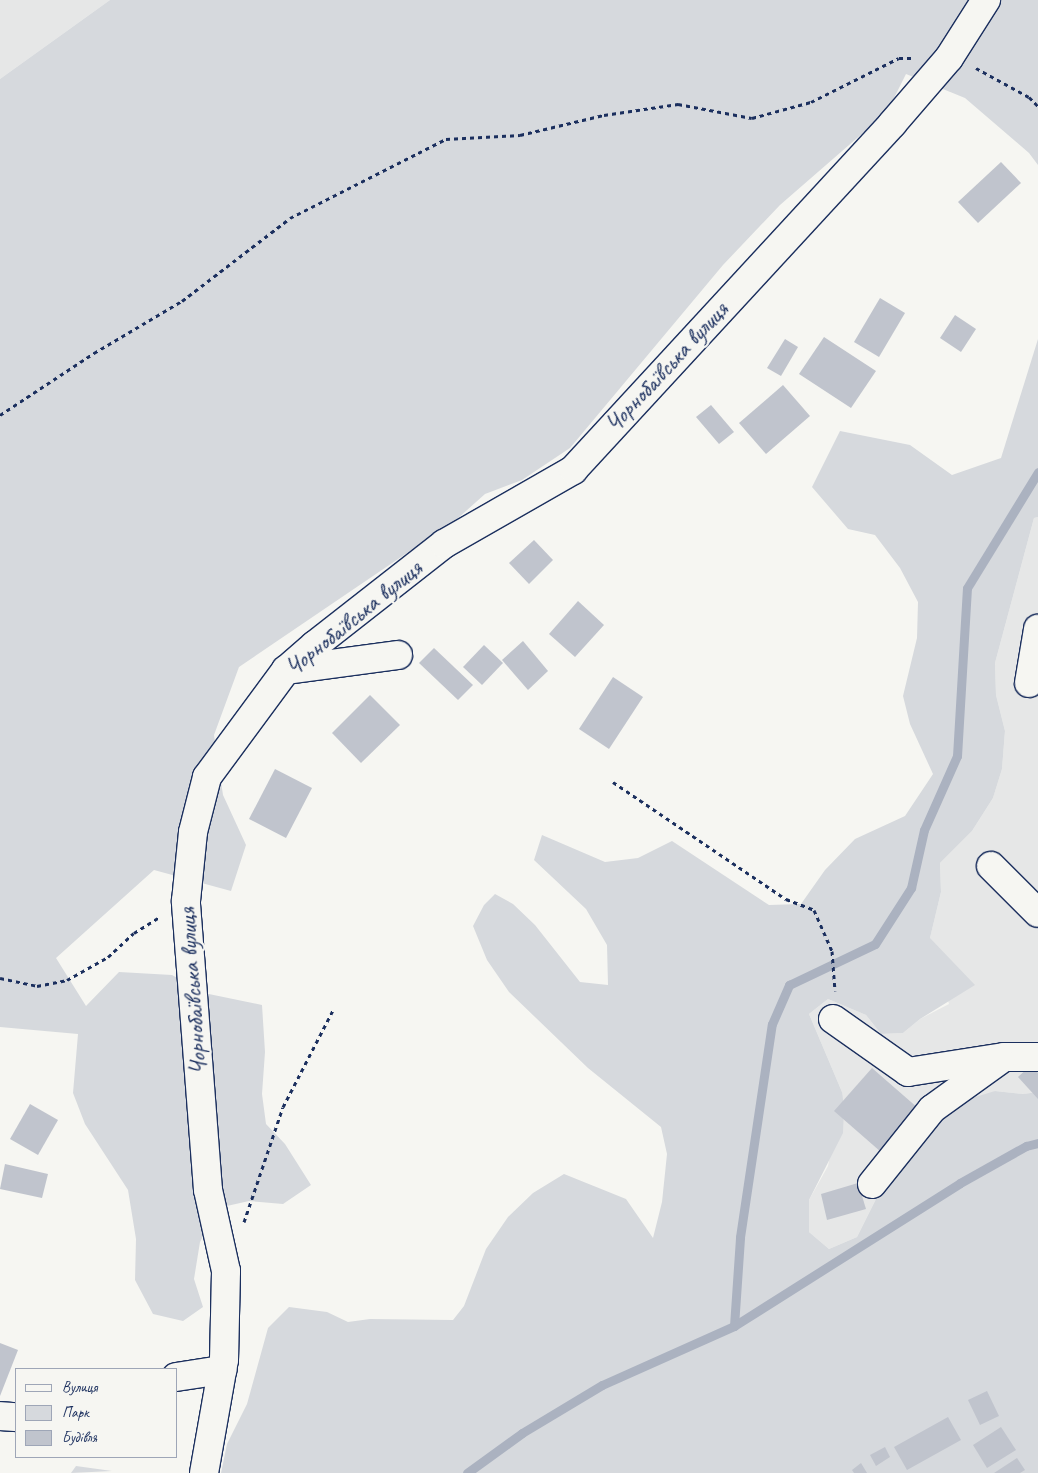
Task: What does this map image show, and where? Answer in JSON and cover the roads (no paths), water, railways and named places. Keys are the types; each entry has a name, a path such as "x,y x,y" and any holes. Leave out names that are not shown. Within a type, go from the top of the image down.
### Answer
{"street":[{"name":"Чорнобаївська вулиця","path":"204,1473 222,1370 226,1271 208,1190 186,902 193,832 207,776 286,670 444,544 573,470 949,58 986,0"},
{"path":"1029,683 1038,629"},
{"path":"286,670 398,655"},
{"path":"991,866 1038,913"},
{"path":"833,1019 908,1072 1004,1058 1038,1057"},
{"path":"872,1184 932,1109 1004,1058"},
{"path":"178,1377 222,1370"},
{"path":"0,1416 15,1417"}],"waterway":[{"path":"734,1326 740,1237 772,1024 789,985 875,944 911,888 924,830 957,756 967,588 1038,472"},
{"path":"467,1473 522,1433 602,1385 734,1326 960,1183 1026,1146 1038,1143"}]}
